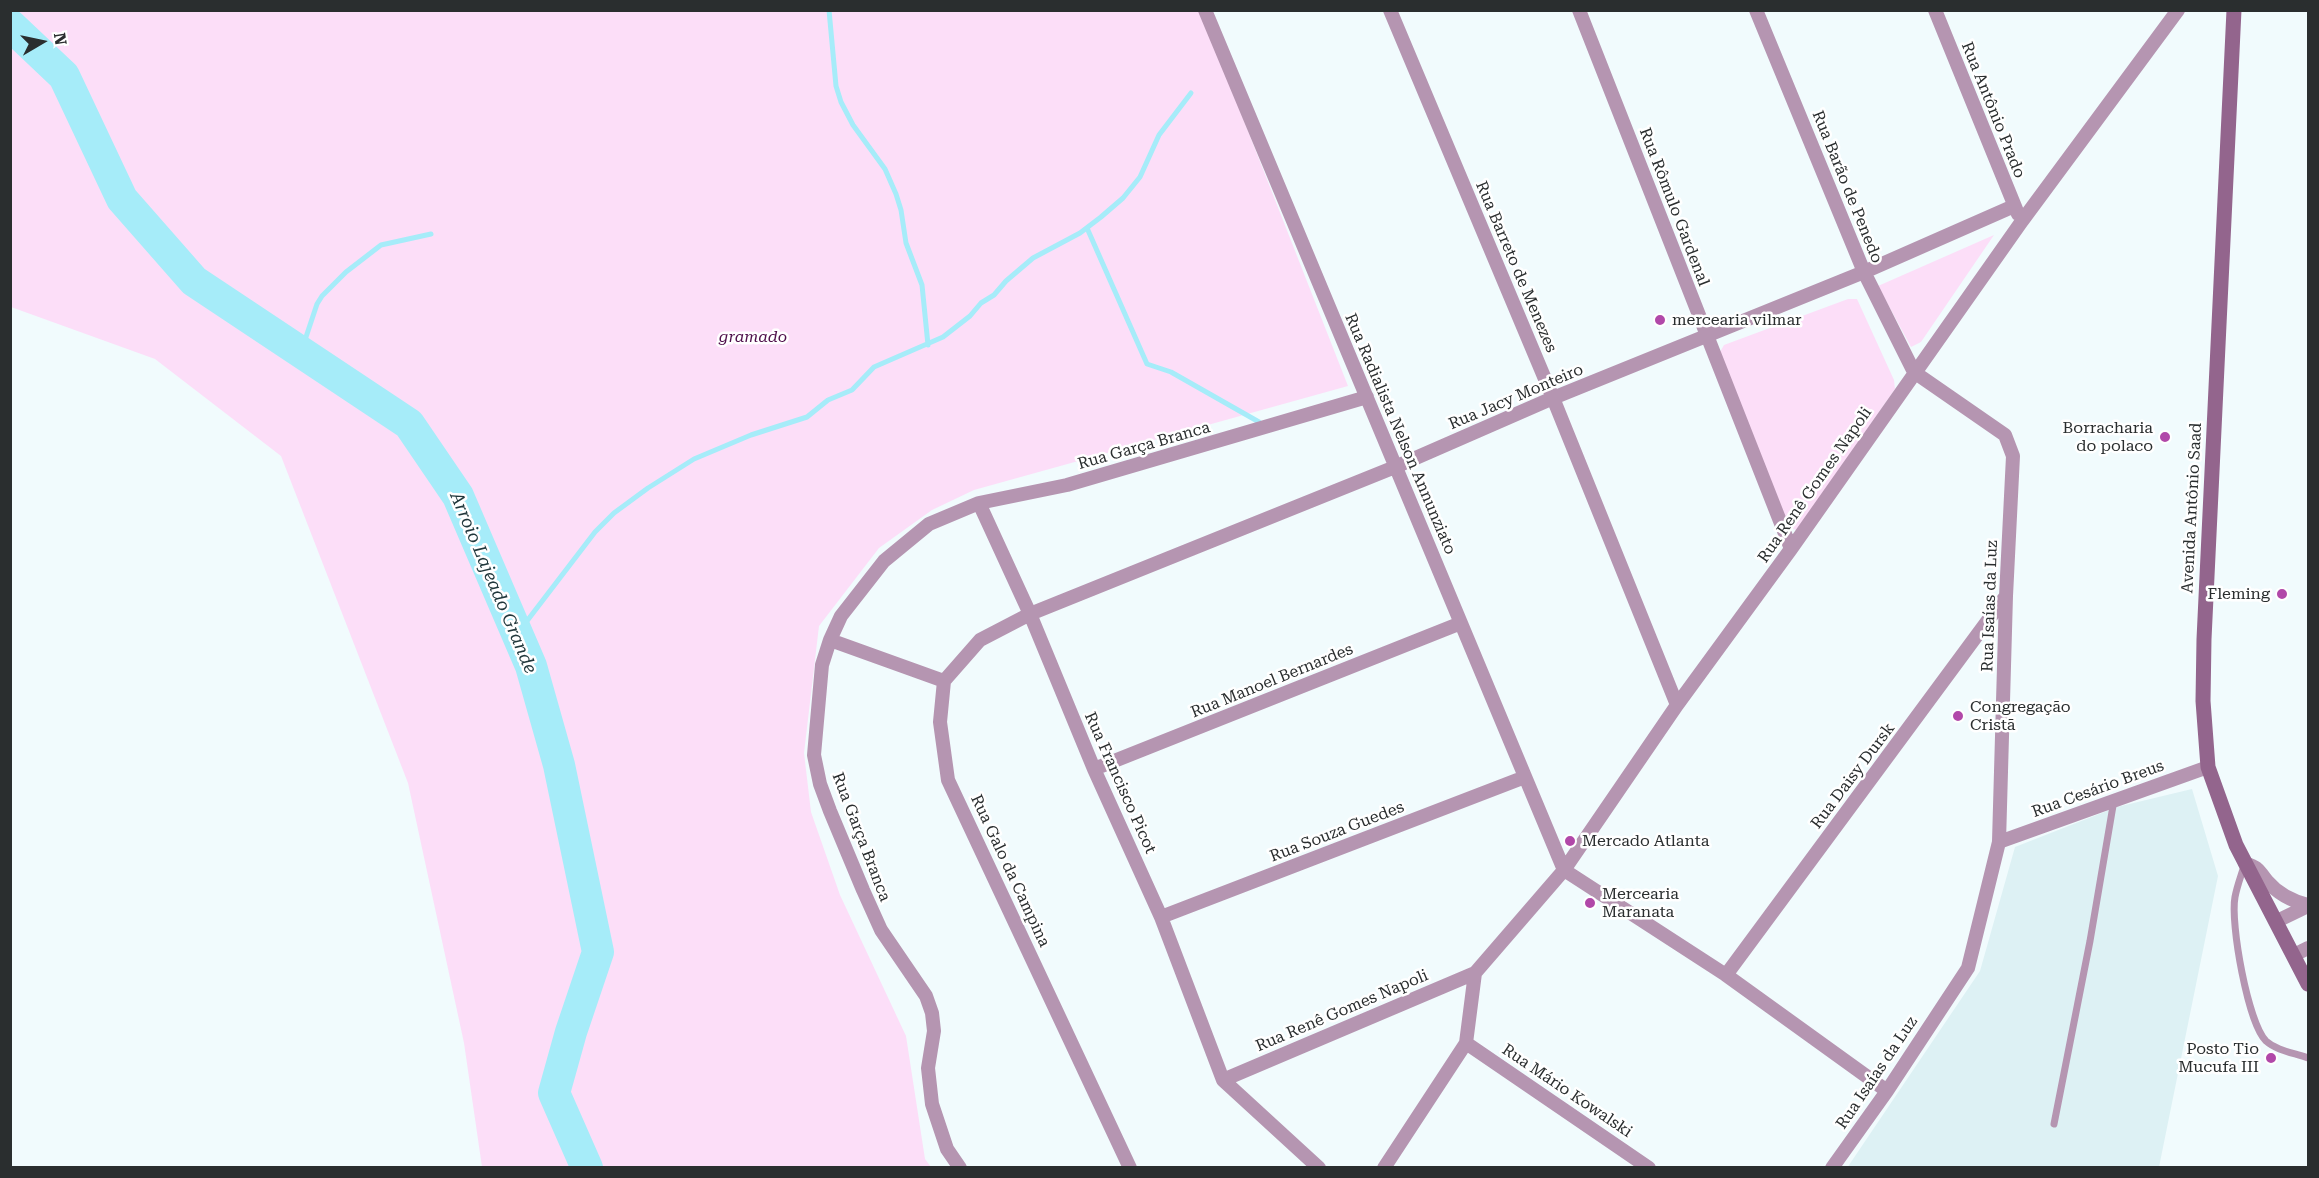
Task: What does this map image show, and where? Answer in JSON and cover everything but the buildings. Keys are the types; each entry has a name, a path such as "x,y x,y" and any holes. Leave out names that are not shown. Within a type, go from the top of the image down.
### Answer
{"main road":[{"name":"Avenida Antônio Saad","path":"2234,10 2204,639 2203,701 2208,767 2245,863 2308,984"}],"street":[{"name":"Rua Radialista Nelson Annunziato","path":"1205,10 1564,870"},
{"name":"Rua Barreto de Menezes","path":"1390,10 1553,398 1677,705"},
{"name":"Rua Rômulo Gardenal","path":"1579,10 1791,549"},
{"name":"Rua Barão de Penedo","path":"1756,10 1864,272 1914,372"},
{"name":"Rua Antônio Prado","path":"1935,10 2022,221"},
{"name":"Rua Renê Gomes Napoli","path":"1223,1080 1475,973 1564,870 1677,705 1791,549 1914,372 2178,10"},
{"name":"Rua Jacy Monteiro","path":"1030,614 1395,467 1553,398 1864,272 2014,206"},
{"name":"Rua Isaías da Luz","path":"1832,1167 1887,1091 1968,968 1999,842 2006,596 2013,456 2005,435 1914,372"},
{"name":"Rua Garça Branca","path":"960,1167 947,1149 932,1104 928,1068 934,1031 932,1013 926,996 881,930 862,890 820,784 814,754 822,665 841,616 884,561 929,524 979,503 1066,485 1367,397"},
{"name":"Rua Francisco Picot","path":"979,503 1030,614 1094,769 1161,917 1223,1080"},
{"name":"Rua Daisy Dursk","path":"1726,975 2006,596"},
{"path":"830,640 944,681 980,640 1030,614"},
{"name":"Rua Manoel Bernardes","path":"1094,769 1461,623"},
{"name":"Rua Galo da Campina","path":"944,681 940,722 948,780 1130,1167"},
{"name":"Rua Cesário Breus","path":"1999,842 2208,767"},
{"name":"Rua Souza Guedes","path":"1161,917 1525,777"},
{"path":"2245,863 2259,869 2267,881 2282,895 2308,905"},
{"path":"1564,870 1726,975 1887,1091"},
{"path":"2277,921 2308,905"},
{"path":"2294,956 2308,948"},
{"path":"1384,1167 1467,1043 1475,973"},
{"name":"Rua Mário Kowalski","path":"1467,1043 1649,1167"},
{"path":"1223,1080 1319,1167"}],"lane":[{"path":"2054,1124 2090,941 2114,800"},
{"path":"2245,863 2235,897 2234,915 2236,942 2250,1006 2264,1039 2274,1047 2308,1058"}],"shaded area":[{"path":"2192,789 2218,876 2159,1167 1847,1168 1980,971 2015,847 2117,807"}],"green space":[{"name":"gramado","path":"11,11 1201,11 1348,386 974,490 932,510 879,548 819,626 804,753 811,812 840,895 906,1036 925,1159 931,1167 482,1167 464,1043 408,783 281,456 155,359 11,307"},
{"path":"1994,235 1921,342 1911,347 1878,286"},
{"path":"1848,299 1857,299 1894,380 1895,389 1797,530 1789,528 1720,352 1724,345"}],"waterway":[{"path":"829,10 836,86 841,102 853,125 885,169 896,194 906,243 922,285 928,345"},
{"name":"Arroio Lajeado Grande","path":"10,25 64,76 122,199 194,281 409,424 458,496 531,666 559,765 598,952 571,1032 554,1093 587,1168"},
{"path":"517,634 595,532 614,513 648,488 694,459 751,435 807,417 828,400 852,390 874,367 943,337 970,316 981,303 994,295 1006,281 1033,258 1080,233 1101,217 1123,198 1140,177 1159,135 1191,93"},
{"path":"1087,228 1147,364 1171,372 1259,422"},
{"path":"301,352 317,304 346,272 381,245 431,234"}],"place":[{"name":"mercearia vilmar","path":"1660,320"},
{"name":"Borracharia do polaco","path":"2165,437"},
{"name":"Fleming","path":"2282,594"},
{"name":"Congregação Cristã","path":"1958,716"},
{"name":"Mercado Atlanta","path":"1570,841"},
{"name":"Mercearia Maranata","path":"1590,903"},
{"name":"Posto Tio Mucufa III","path":"2271,1058"}]}
